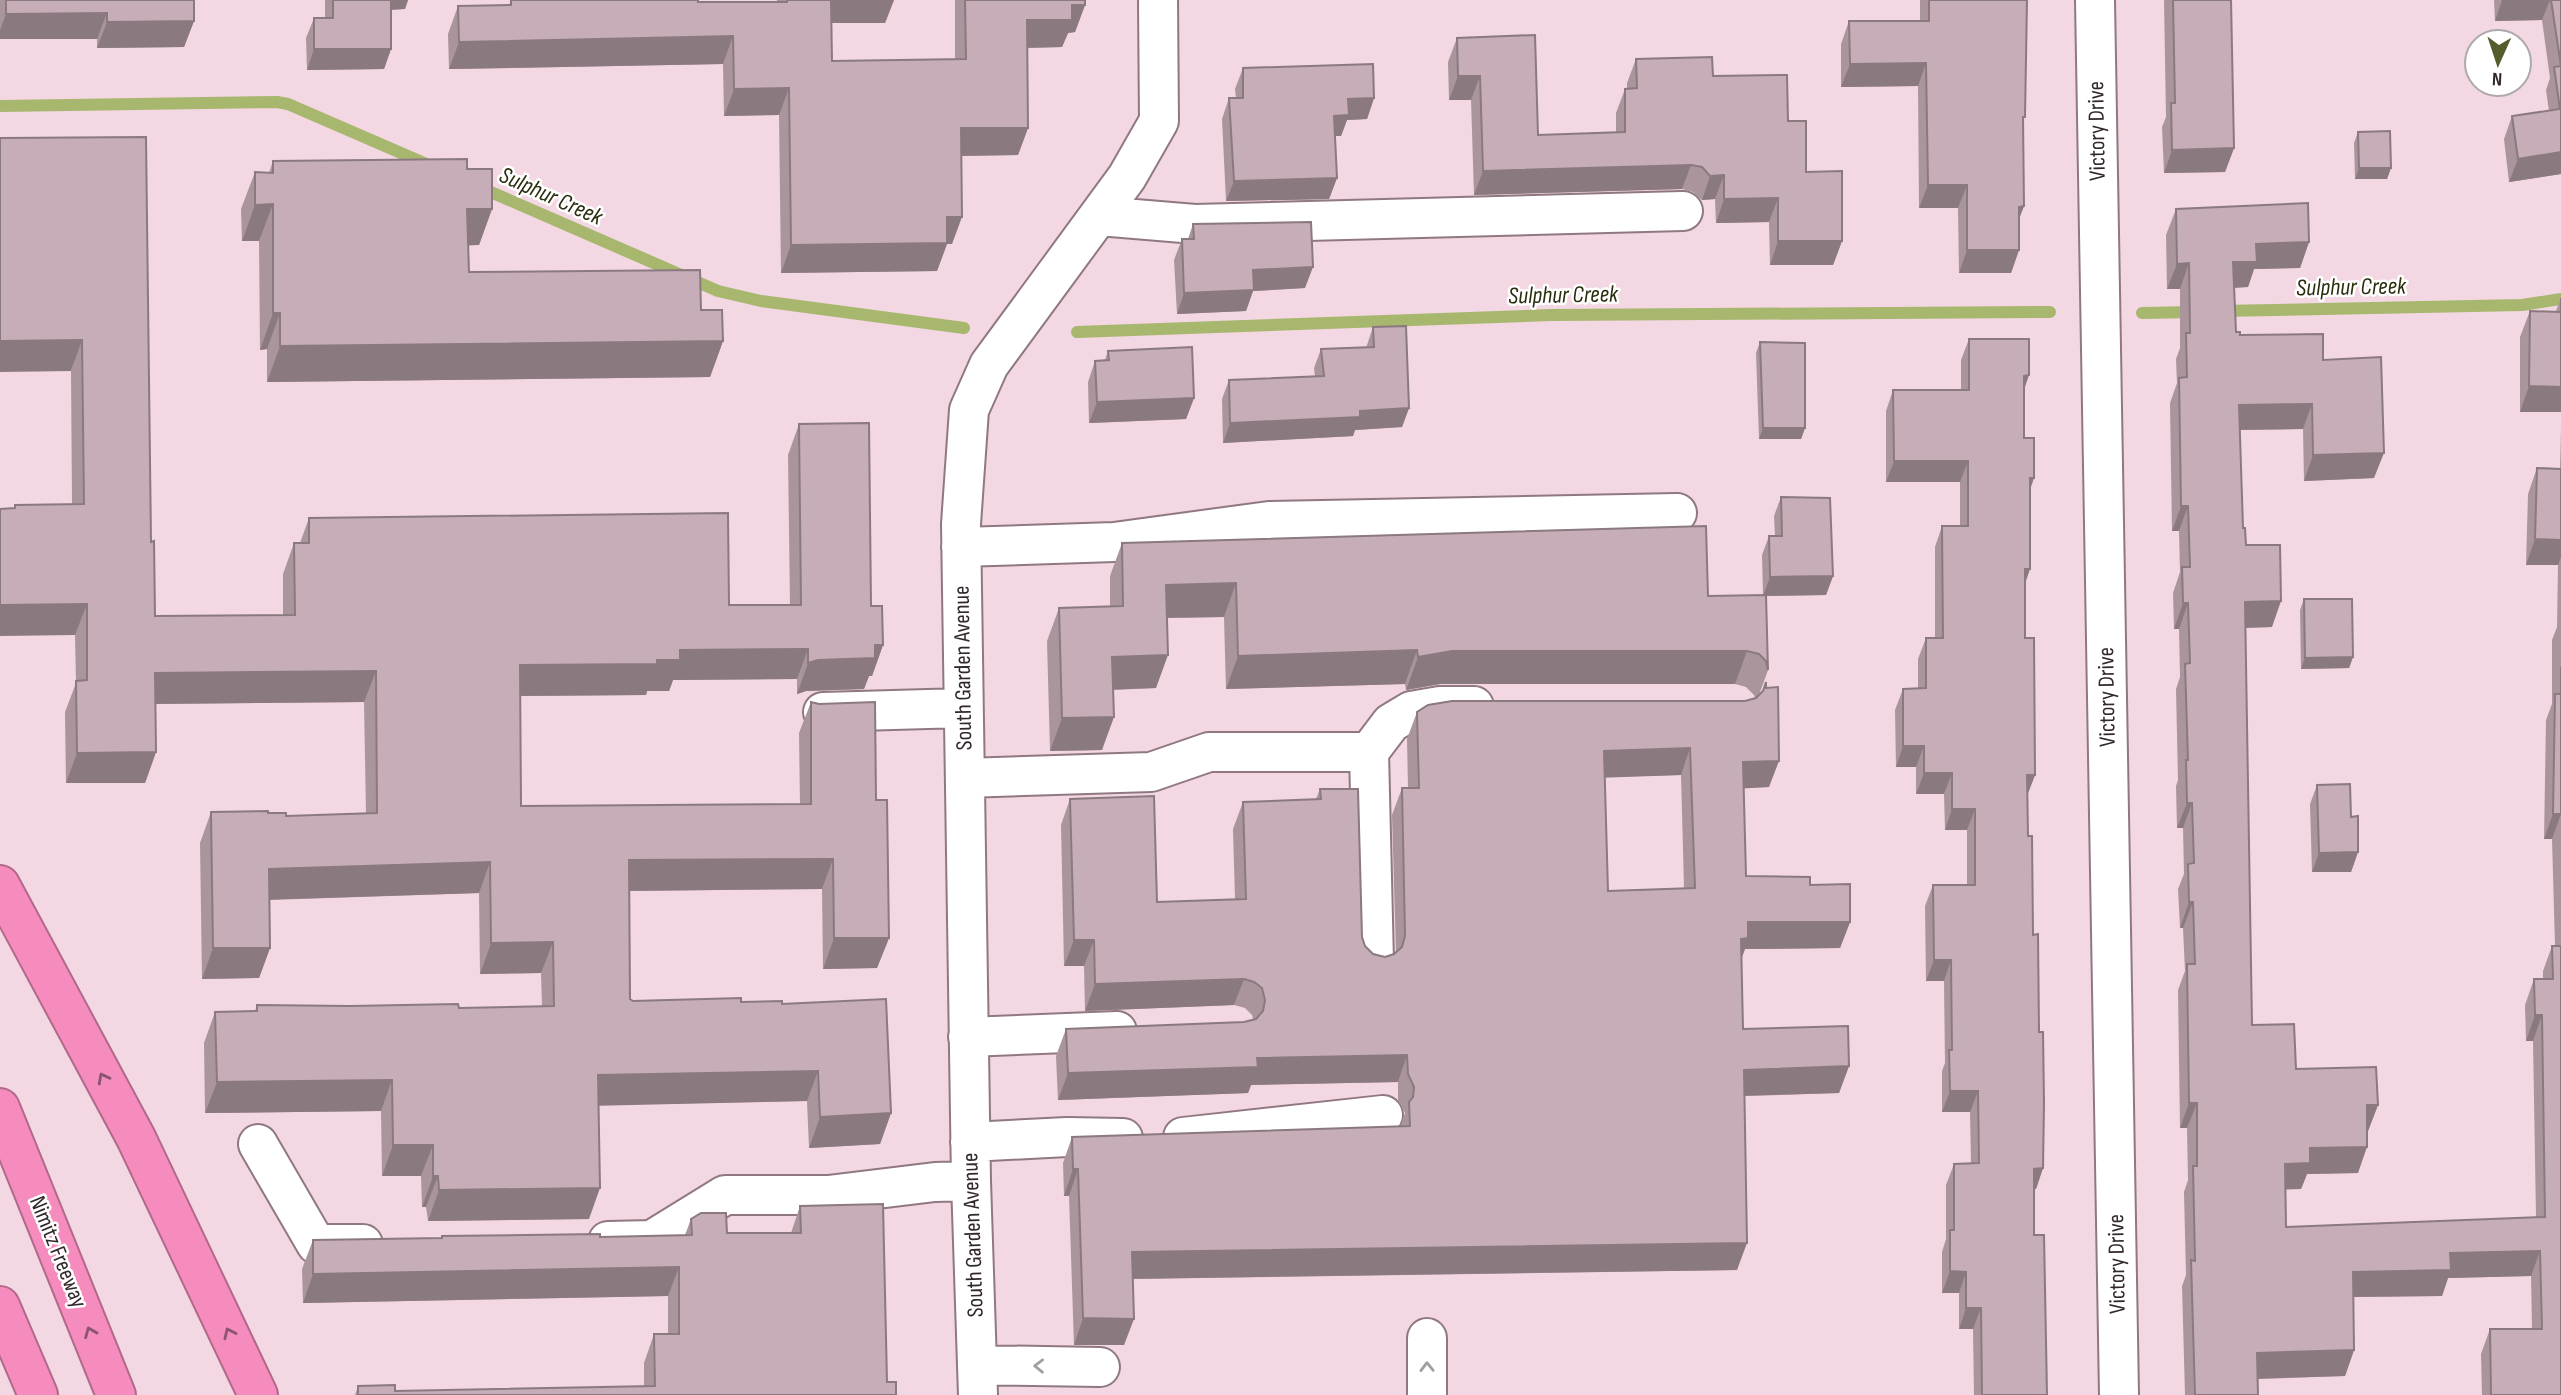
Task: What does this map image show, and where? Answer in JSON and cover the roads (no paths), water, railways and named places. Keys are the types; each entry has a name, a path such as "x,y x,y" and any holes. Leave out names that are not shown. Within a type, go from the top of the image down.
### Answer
{"highway":[{"path":"0,885 135,1138 258,1395"},
{"name":"Nimitz Freeway","path":"0,1108 116,1395"},
{"path":"0,1306 38,1395"}],"street":[{"name":"South Garden Avenue","path":"978,1380 970,1142 961,547 969,410 989,365 1127,177 1159,121 1158,0"},
{"name":"Victory Drive","path":"2095,0 2119,1395"},
{"path":"1098,216 1195,224 1683,211"},
{"path":"961,547 1114,542 1269,521 1677,513"},
{"path":"1374,961 1369,752 1391,723 1411,711 1440,706 1507,706"},
{"path":"807,713 963,708"},
{"path":"965,778 1151,772 1209,752 1369,752"},
{"path":"968,1037 1150,1030"},
{"path":"970,1142 1067,1137 1172,1139 1382,1115"},
{"path":"258,1144 316,1244 396,1243"},
{"path":"569,1241 652,1240 726,1195 828,1195 935,1182 971,1181"},
{"path":"1427,1338 1427,1395"},
{"path":"978,1380 1100,1367"}],"waterway":[{"name":"Sulphur Creek","path":"0,106 277,102 288,104 431,166"},
{"name":"Sulphur Creek","path":"477,186 718,291 761,301 964,328"},
{"name":"Sulphur Creek","path":"2219,311 2522,305 2561,299"},
{"name":"Sulphur Creek","path":"1077,332 1551,315 2050,312"},
{"name":"Sulphur Creek","path":"2142,313 2194,312"}]}
